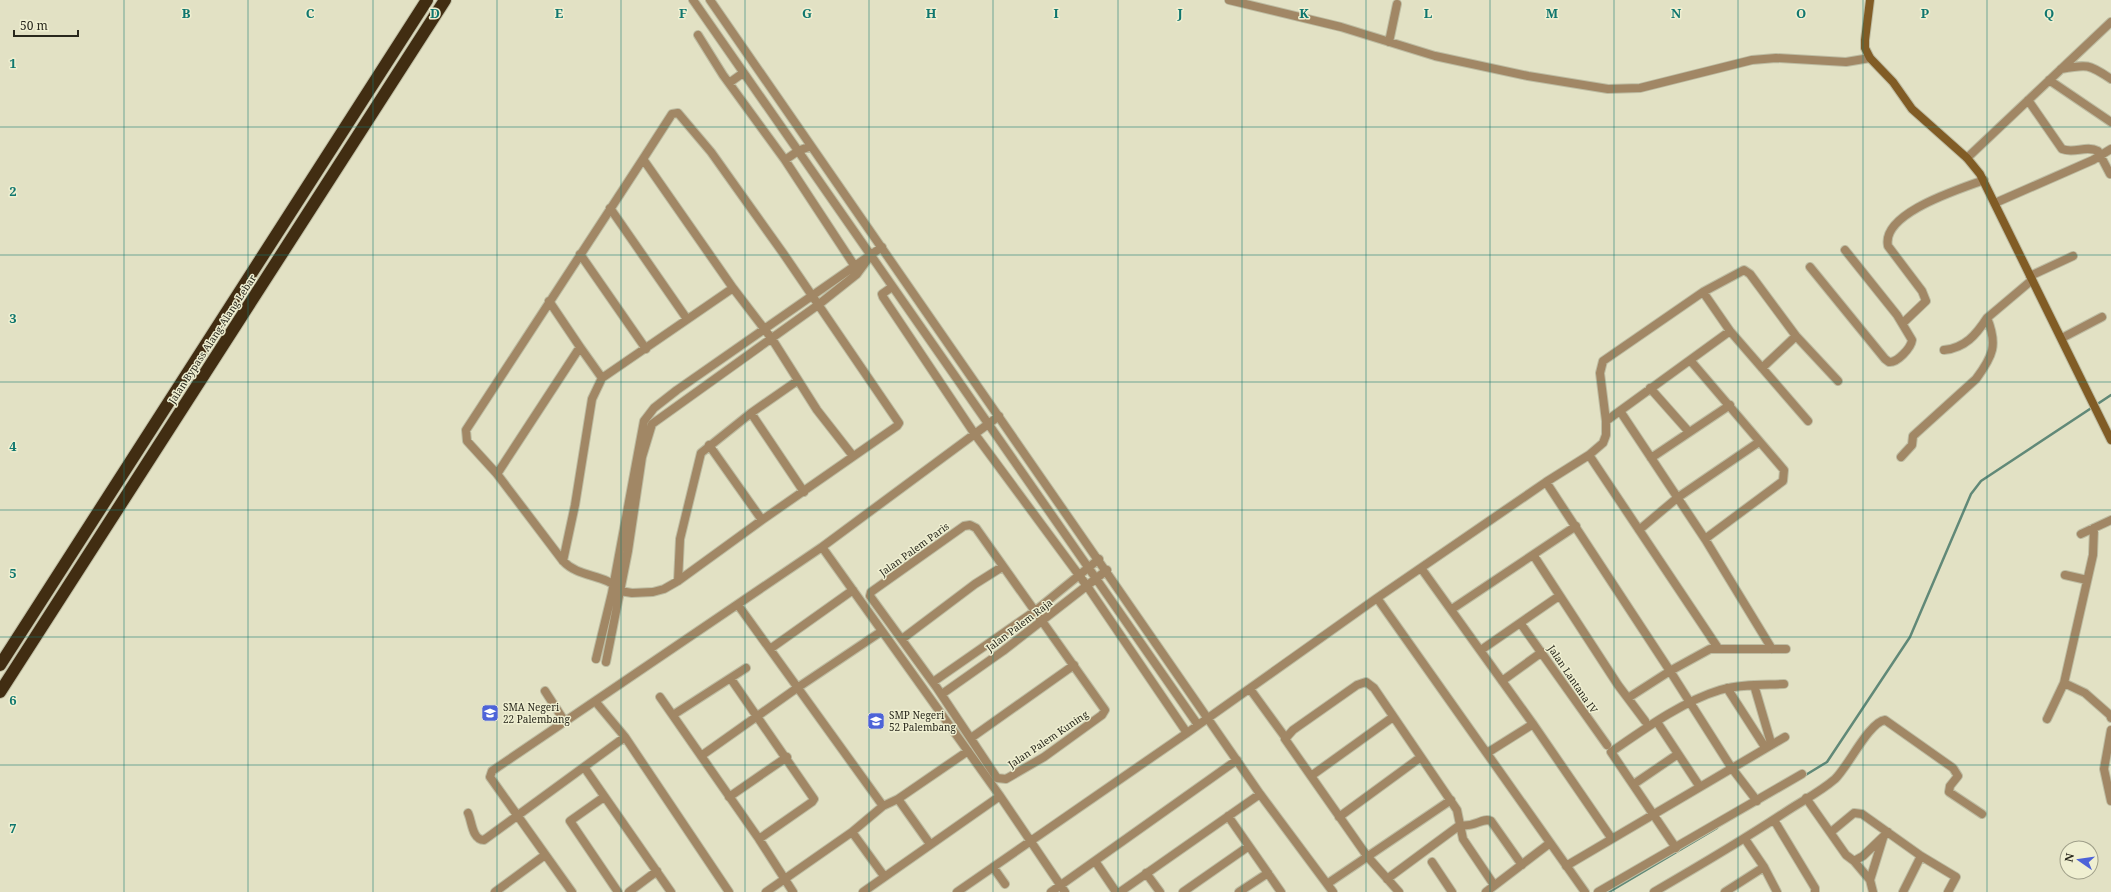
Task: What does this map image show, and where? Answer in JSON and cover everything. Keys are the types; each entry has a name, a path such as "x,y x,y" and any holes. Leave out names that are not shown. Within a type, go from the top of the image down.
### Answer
{"highway":[{"name":"Jalan Bypass Alang-Alang Lebar","path":"0,665 427,0"},
{"name":"Jalan Bypass Alang-Alang Lebar","path":"0,692 445,0"},
{"path":"230,307 242,315"}],"street":[{"path":"693,0 871,255 987,425 1198,725"},
{"path":"710,0 1107,570 1260,794 1333,892"},
{"path":"1229,0 1341,28 1436,56 1487,68 1566,83 1616,90 1640,88 1752,60 1776,58 1846,62 1870,58"},
{"path":"1870,0 1865,48 1870,58 1893,82 1912,109 1967,158 1984,180 2031,278 2062,338 2093,406 2111,440"},
{"path":"1388,42 1397,4"},
{"path":"1967,158 2111,22"},
{"path":"698,35 729,83 784,160 854,265"},
{"path":"2061,69 2084,65 2096,69 2111,79"},
{"path":"729,83 743,73"},
{"path":"2049,80 2111,122"},
{"path":"2028,100 2062,149 2072,151 2093,149 2101,155 2110,174"},
{"path":"678,113 711,152 899,423 897,426 762,520 678,581 664,589 653,592 632,593 620,591 614,583 576,572 563,561 497,474 467,441 466,430 610,208 672,114 678,113"},
{"path":"784,160 798,151 811,146"},
{"path":"1995,203 2101,155 2111,149"},
{"path":"643,158 733,288 772,340 817,410 853,456"},
{"path":"1902,323 1924,304 1926,297 1888,246 1889,234 1905,214 1984,180"},
{"path":"610,208 688,319"},
{"path":"596,659 614,583 639,441 644,421 654,408 854,265 882,247"},
{"path":"1810,267 1889,362 1897,359 1912,343 1912,340 1902,323 1845,250"},
{"path":"580,254 646,349"},
{"path":"606,662 620,591 642,457 652,424 772,340 818,305 858,274 871,255"},
{"path":"1944,350 1953,349 1973,338 1987,318 2031,278 2073,256"},
{"path":"957,892 1250,689 1377,598 1546,482 1589,455 1603,442 1606,435 1606,421 1600,373 1603,361 1703,292 1740,271 1746,270 1796,336 1838,382"},
{"path":"892,287 882,294 883,297 974,433 1087,586 1187,733"},
{"path":"563,561 575,505 592,399 602,378 733,288"},
{"path":"1703,292 1730,331 1808,421"},
{"path":"549,301 602,378"},
{"path":"2062,338 2102,317"},
{"path":"1901,457 1912,445 1913,436 1976,379 1984,369 1990,359 1993,345 1992,331 1987,318"},
{"path":"1606,421 1730,331"},
{"path":"1762,368 1796,336"},
{"path":"497,474 580,347"},
{"path":"1690,360 1784,470 1782,481 1704,539"},
{"path":"678,581 680,539 701,453 751,413 798,381"},
{"path":"1650,388 1689,432"},
{"path":"1651,458 1730,405"},
{"path":"654,408 664,415"},
{"path":"1620,411 1704,539 1772,649"},
{"path":"751,413 804,492"},
{"path":"568,891 490,777 491,773 822,546 999,416"},
{"path":"1639,530 1677,498 1759,442"},
{"path":"710,445 762,520"},
{"path":"1589,455 1718,648"},
{"path":"1546,482 1576,526 1731,767 1757,801"},
{"path":"2081,534 2111,520"},
{"name":"Jalan Palem Paris","path":"902,639 871,599 871,592 964,526 970,525 976,528 1002,567"},
{"path":"1452,609 1534,556 1576,526"},
{"path":"2046,719 2064,683 2093,554 2094,528"},
{"path":"822,546 1000,796 1062,889"},
{"path":"1534,556 1559,596 1645,721"},
{"name":"Jalan Palem Raja","path":"933,682 1035,611 1099,559"},
{"path":"1002,567 1074,665 971,738 942,694 902,639 975,584 1002,567"},
{"path":"1422,568 1533,724 1612,839"},
{"name":"Jalan Palem Raja","path":"942,694 1042,622 1107,570"},
{"path":"2065,575 2087,580"},
{"path":"770,649 853,590"},
{"path":"1481,650 1521,624 1559,596"},
{"path":"1377,598 1585,892"},
{"path":"738,605 883,806"},
{"name":"Jalan Lantana IV","path":"1521,624 1607,746"},
{"path":"702,756 797,688 882,631"},
{"path":"1628,698 1670,671 1706,651 1718,648 1786,649"},
{"path":"1502,681 1542,652"},
{"name":"Jalan Palem Kuning","path":"971,738 997,778 1002,780 1006,780 1044,757 1105,713 1097,698 1074,665"},
{"path":"673,715 746,668"},
{"path":"731,679 814,799 812,802 759,839"},
{"path":"1286,737 1357,685 1366,682 1374,688 1451,800 1460,815 1460,825 1464,839 1494,885"},
{"path":"2064,683 2085,694 2110,715 2111,718"},
{"path":"1676,848 1611,752 1689,703 1727,688 1784,684"},
{"path":"1754,685 1768,745"},
{"path":"1727,688 1768,745"},
{"path":"1250,689 1286,737 1286,743 1367,856 1397,892"},
{"path":"546,691 565,722"},
{"path":"660,697 759,839 793,892"},
{"path":"596,701 625,737 729,892"},
{"path":"1311,776 1393,717"},
{"path":"1654,892 1745,839 1837,777 1873,728 1879,722 1885,720 1957,771 1958,776 1950,786 1950,792 1982,814"},
{"path":"1657,722 1700,786"},
{"path":"1486,753 1533,724"},
{"path":"2111,730 2104,769 2111,801"},
{"path":"468,813 474,833 479,839 483,840 625,737"},
{"path":"1566,866 1768,745 1785,737"},
{"path":"766,892 852,832 883,806 898,799 968,751"},
{"path":"1634,784 1678,754"},
{"path":"1340,817 1421,757"},
{"path":"729,797 786,758"},
{"path":"1051,892 1062,889 1095,861 1237,760"},
{"path":"584,767 671,892"},
{"path":"1598,892 1802,774"},
{"path":"1120,892 1260,794"},
{"path":"604,796 570,821 618,892"},
{"path":"863,892 1000,796"},
{"path":"1806,798 1846,855 1854,861 1870,880 1873,892"},
{"path":"898,799 930,844"},
{"path":"1328,884 1451,800"},
{"path":"1831,832 1857,812 1885,835 1956,877 1948,892"},
{"path":"1228,816 1281,892"},
{"path":"1387,879 1460,825 1470,826 1483,820 1491,821 1522,865"},
{"path":"1774,820 1816,892"},
{"path":"852,832 884,876"},
{"path":"1854,861 1862,856 1885,835"},
{"path":"1870,880 1885,835"},
{"path":"1745,839 1764,867 1777,892"},
{"path":"1486,892 1550,843"},
{"path":"1183,892 1250,846"},
{"path":"495,892 545,856"},
{"path":"1903,892 1921,856"},
{"path":"1095,861 1116,892"},
{"path":"1432,862 1452,892"},
{"path":"994,867 1006,884"},
{"path":"1725,892 1764,867"},
{"path":"629,892 657,872"},
{"path":"1146,873 1160,892"},
{"path":"1239,892 1268,873"}],"waterway":[{"path":"1804,776 1827,762 1910,637 1971,494 1981,481 2111,395"},
{"path":"1609,892 1717,828"}],"place":[{"name":"SMA Negeri 22 Palembang","path":"490,713"},
{"name":"SMP Negeri 52 Palembang","path":"876,721"}]}
